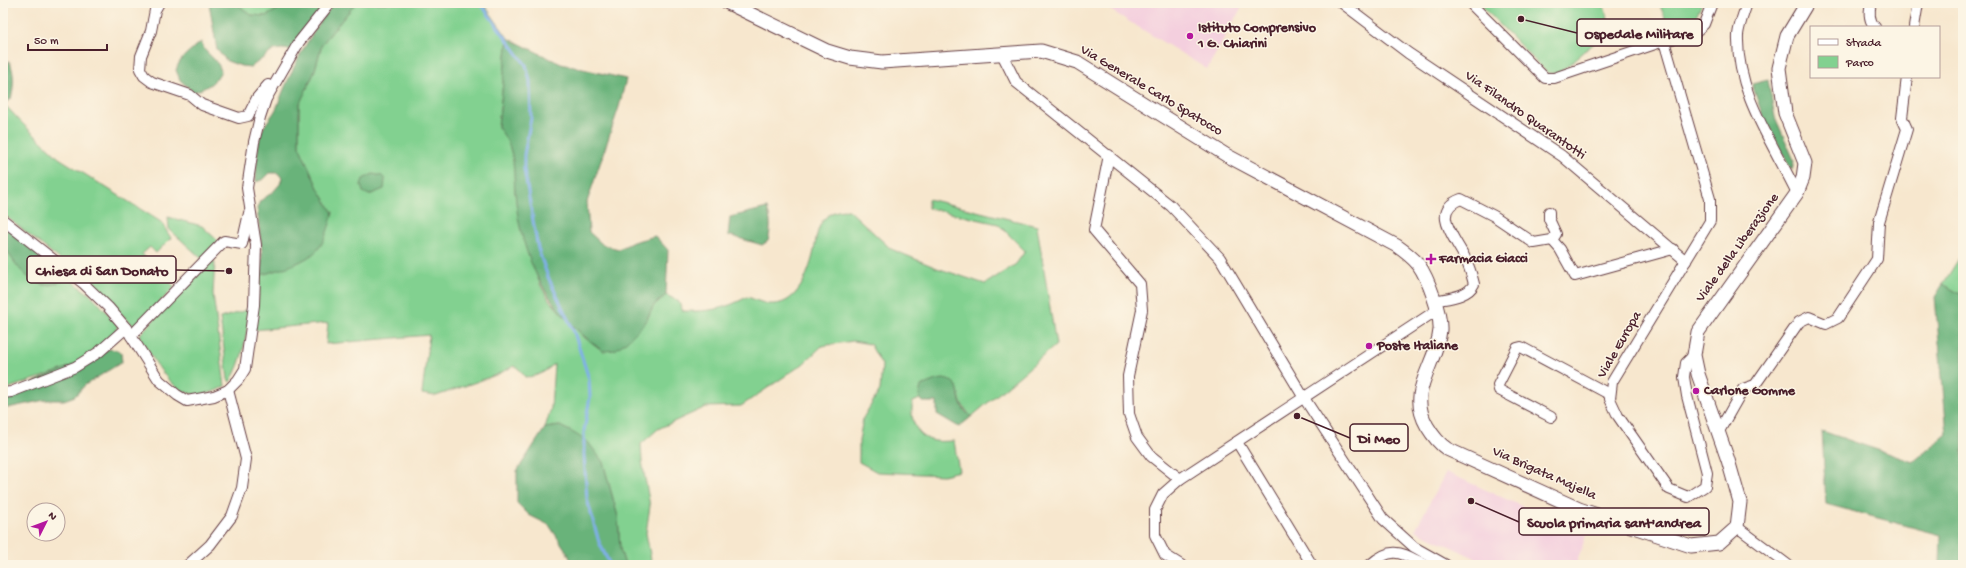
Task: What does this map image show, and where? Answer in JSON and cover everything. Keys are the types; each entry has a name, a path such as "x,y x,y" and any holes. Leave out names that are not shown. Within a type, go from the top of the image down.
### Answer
{"main road":[{"name":"Via Generale Carlo Spatocco","path":"728,3 827,51 850,58 882,62 1041,51 1077,62 1226,155 1397,246 1417,263 1422,271 1435,306"},
{"path":"1797,193 1803,178 1804,163 1784,113 1779,68 1787,36 1807,3"},
{"name":"Viale della Liberazione","path":"1694,355 1698,332 1797,193"},
{"name":"Via Brigata Majella","path":"1435,306 1440,323 1439,336 1419,398 1422,415 1432,435 1447,449 1579,509 1691,546 1719,543 1737,527"},
{"path":"1694,355 1698,374 1728,460 1740,502 1737,527"}],"street":[{"path":"159,3 155,10 151,31 141,56 140,70 144,76 152,82 190,95 202,104 239,118 248,116 257,98 282,71"},
{"path":"3,220 83,283 108,306 128,332 159,380 182,398 187,401 214,396 228,390 238,380 245,369 254,305 256,245 247,188 254,142 260,117 266,99 299,42 330,3"},
{"name":"Via Filandro Quarantotti","path":"1342,3 1408,54 1562,156 1686,260"},
{"path":"1470,3 1545,78 1554,78 1664,40 1694,33 1700,29 1712,3"},
{"name":"Viale della Liberazione","path":"1747,3 1738,34 1739,67 1757,116 1797,193"},
{"path":"1871,3 1869,12 1874,26"},
{"path":"1914,26 1918,3"},
{"name":"Viale Europa","path":"1664,40 1710,199 1710,221 1612,382 1609,394 1618,416 1670,489 1688,497 1705,486 1707,473 1687,396 1684,377 1686,363 1694,355"},
{"path":"1002,54 1016,82 1171,206 1220,258 1304,398 1383,519 1414,547 1446,565"},
{"path":"1718,433 1743,390 1755,385 1799,322 1809,317 1826,324 1838,318 1877,260 1879,222 1907,129 1902,118 1907,78"},
{"path":"1109,155 1094,230 1140,284 1142,310 1128,376 1129,414 1137,437 1151,456 1180,479"},
{"path":"1181,565 1166,555 1155,535 1155,510 1163,494 1180,479 1304,398 1435,306 1471,290 1474,284 1465,258 1446,223 1446,214 1450,205 1462,198 1494,216 1534,243 1552,240 1556,234 1548,219 1549,212"},
{"path":"3,393 11,392 75,367 128,332 224,241 242,244 250,208"},
{"path":"1552,240 1560,249 1575,276 1672,249"},
{"path":"1551,417 1499,390 1498,384 1517,348 1521,347 1609,394"},
{"path":"188,565 210,545 232,516 242,488 246,459 228,390"},
{"path":"1237,442 1312,565"},
{"path":"1737,527 1788,565"},
{"path":"1370,565 1386,554 1399,552 1426,565"}],"shaded area":[{"name":"Istituto Comprensivo 1 G. Chiarini","path":"1099,3 1244,3 1207,69"},
{"path":"1446,472 1586,535 1576,565 1490,565 1415,530"}],"green space":[{"path":"209,3 236,3 251,15 266,16 290,3 325,3 292,50 274,50 251,67 241,66 227,61 217,50"},
{"path":"236,3 290,3 266,16 251,15"},
{"path":"334,3 356,3 322,44 314,73 299,105 299,146 319,190 333,213 324,240 321,246 313,254 294,264 261,275 262,252 257,208 260,201 273,192 280,184 282,178 278,173 270,173 264,179 256,182 257,158 261,133 277,107 288,79 301,53"},
{"path":"356,3 483,3 508,38 498,127 508,139 514,163 515,193 521,229 528,254 541,286 550,301 586,339 645,323 654,305 666,295 678,301 683,311 716,309 747,297 767,304 774,304 790,299 805,279 813,255 820,225 826,217 834,212 849,210 891,249 937,268 985,284 1016,264 1025,251 998,224 928,208 928,199 1037,226 1056,345 971,417 961,403 957,386 919,395 920,399 913,402 912,414 913,421 919,432 928,439 935,441 954,441 959,471 943,475 877,472 859,462 859,441 863,418 880,390 882,365 870,344 853,341 822,346 803,364 741,406 706,407 658,429 641,444 642,461 650,506 646,533 652,565 625,565 620,549 618,517 603,462 560,426 545,428 551,408 554,364 541,374 525,377 519,369 514,366 496,375 436,396 422,394 429,335 326,344 328,323 254,330 261,275 283,268 333,213 319,190 299,146 299,105 314,73 322,44"},
{"path":"1479,3 1603,3 1611,29 1559,73 1547,73"},
{"path":"1659,3 1702,3 1693,22 1686,28 1676,33 1670,30"},
{"path":"508,38 561,64 626,79 619,107 587,202 589,232 603,245 619,249 633,242 655,236 668,250 666,295 654,305 645,323 626,342 615,350 603,351 584,336 567,319 552,301 540,282 523,240 518,216 511,151 504,135 498,127"},
{"path":"201,42 205,50 217,63 221,71 216,79 210,84 193,92 180,80 176,70 180,61 189,51"},
{"path":"9,61 13,74 13,89 11,99 3,103 3,64"},
{"path":"1768,80 1775,117 1794,160 1792,170 1762,114 1752,84"},
{"path":"3,103 59,158 161,222 171,238 156,253 150,247 142,254 175,287 135,327 77,273 3,214"},
{"path":"373,174 382,176 385,179 384,189 369,195 363,192 361,185 363,179"},
{"path":"767,208 770,224 768,241 762,245 728,235 730,217"},
{"path":"168,217 202,226 218,241 202,259 169,229"},
{"path":"3,228 9,229 68,278 51,285 45,285 38,283 25,275 10,256 3,241"},
{"path":"3,242 12,258 68,278 93,297 118,325 113,336 74,366 3,390"},
{"path":"1963,252 1963,296 1943,284"},
{"path":"212,261 215,262 213,294 225,386 209,393 195,394 183,391 173,384 156,363 140,338 141,333"},
{"path":"1943,284 1963,296 1963,565 1940,565 1941,535 1826,504 1822,431 1913,462 1947,434 1935,297"},
{"path":"250,309 246,338 235,374 230,382 228,380 220,318"},
{"path":"109,349 116,350 121,353 122,362 85,385 75,396 64,400 45,400 3,409 3,396"},
{"path":"944,379 956,385 962,406 971,417 959,427 937,414 937,402 922,402 919,395 921,386 936,380"},
{"path":"560,426 588,442 603,462 618,517 620,549 625,565 573,565 567,552 549,525 529,515 517,503 517,471 545,428"}],"waterway":[{"path":"480,3 526,65 530,81 531,118 524,155 524,169 538,249 548,277 574,332 589,379 590,397 584,431 587,499 599,542 610,565"}],"place":[{"name":"Ospedale Militare","path":"1521,19"},
{"name":"Istituto Comprensivo 1 G. Chiarini","path":"1190,36"},
{"name":"Farmacia Giacci","path":"1431,259"},
{"name":"Chiesa di San Donato","path":"229,271"},
{"name":"Poste Italiane","path":"1369,346"},
{"name":"Carlone Gomme","path":"1696,391"},
{"name":"Di Meo","path":"1297,416"},
{"name":"Scuola primaria sant'andrea","path":"1471,501"}]}
